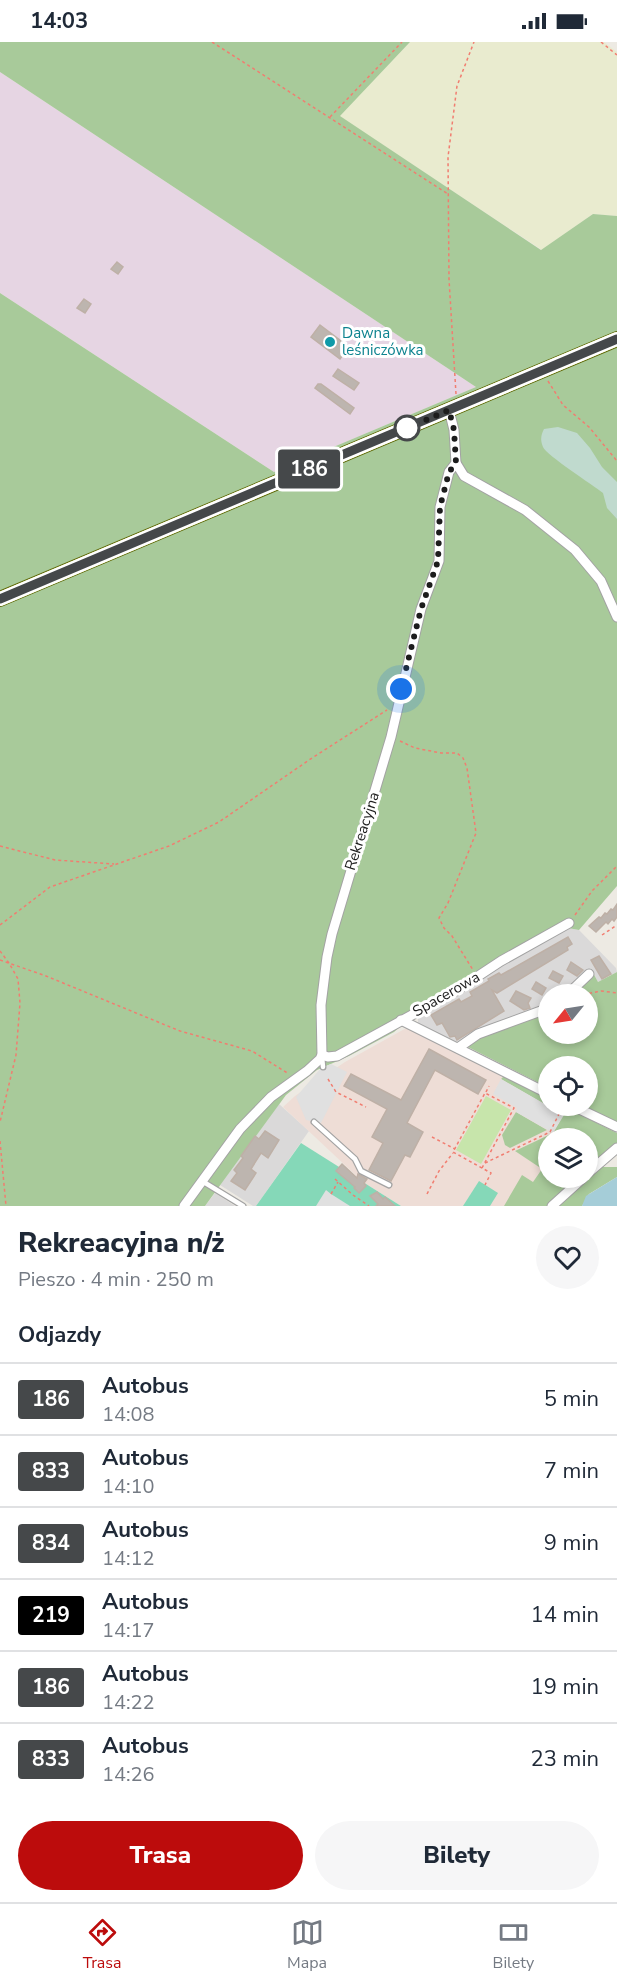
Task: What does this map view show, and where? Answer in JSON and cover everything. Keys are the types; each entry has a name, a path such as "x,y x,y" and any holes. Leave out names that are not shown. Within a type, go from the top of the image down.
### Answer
{"street":[{"path":"0,599 453,405 617,339"},
{"name":"Rekreacyjna","path":"322,1055 321,1005 327,957 341,898 391,736 421,609 438,561 440,507 449,472 456,463 453,405"},
{"path":"456,463 464,476 525,510 549,526 575,550 601,581 617,617"},
{"name":"Spacerowa","path":"322,1055 337,1056 454,992 501,961 569,923"},
{"path":"577,984 589,974"},
{"path":"458,1048 478,1034 538,1012"},
{"path":"401,1020 538,1088"},
{"path":"184,1206 247,1122 271,1097 317,1064 322,1055"},
{"path":"594,1116 617,1127"},
{"path":"598,1164 617,1148"},
{"path":"552,1206 572,1188"}],"lane":[{"path":"322,1055 323,1067"},
{"path":"314,1122 355,1159 361,1170 389,1185"},
{"path":"202,1181 243,1206"}],"path":[{"path":"212,42 448,194"},
{"path":"330,118 402,42"},
{"path":"453,405 448,157 457,86 474,42"},
{"path":"601,42 617,55"},
{"path":"543,370 563,405 589,427 617,462"},
{"path":"0,925 50,887 169,846 219,822 312,758 398,703"},
{"path":"391,736 415,748 441,753 458,753 463,758 476,832 448,903 439,918 478,976"},
{"path":"0,846 55,860 115,864"},
{"path":"569,923 592,891 617,866"},
{"path":"602,934 617,925"},
{"path":"0,951 18,979 20,1003 16,1054 0,1122"},
{"path":"0,960 180,1031 252,1051 298,1079"},
{"path":"598,992 617,993"},
{"path":"328,1079 336,1092 366,1107"},
{"path":"427,1194 439,1171 454,1151 489,1086"},
{"path":"482,1168 514,1108 485,1093"},
{"path":"484,1163 550,1132 558,1116"},
{"path":"432,1137 492,1173 485,1185"},
{"path":"0,1141 6,1206"},
{"path":"335,1179 369,1206"},
{"path":"331,1194 338,1182"},
{"path":"358,1206 361,1201"}],"shaded area":[{"path":"0,72 476,387 274,472 0,293"},
{"path":"568,928 579,930 616,968 617,972 598,982 591,969 575,984 538,984 538,1009 478,1031 457,1042 418,1023 418,1014"},
{"path":"410,1026 538,1093 538,1116 573,1116 617,1134 617,1151 598,1142 598,1128 538,1128 538,1188 549,1188 549,1206 401,1206 363,1182 283,1107 295,1096 345,1062"},
{"path":"331,1064 347,1072 321,1123 306,1120 296,1097 321,1068"},
{"path":"501,1079 538,1100 538,1116 563,1116 556,1128 544,1128 516,1112 517,1108 493,1094"},
{"path":"279,1104 309,1131 256,1206 253,1206 220,1185"},
{"path":"326,1190 331,1194 350,1206 316,1206"},
{"path":"215,1193 235,1206 205,1206"}],"green space":[{"path":"0,42 410,42 340,116 541,250 593,214 617,216 617,886 579,930 568,928 409,1019 394,1032 317,1070 286,1095 205,1206 0,1206 0,293 274,472 476,387 0,72"},
{"path":"410,42 604,42 617,52 617,216 593,214 542,250 339,116"},
{"path":"558,427 577,433 602,467 617,482 617,519 607,508 603,493 543,447 541,438 544,429"},
{"path":"591,969 598,982 617,972 617,1122 598,1113 598,1056 538,1056 538,1082 458,1042 477,1031 538,1009 538,1044 598,1044 598,984 575,984"},
{"path":"504,1076 538,1093 538,1100 501,1079"},
{"path":"486,1096 511,1110 481,1164 456,1150"},
{"path":"516,1112 544,1128 538,1128 538,1134 510,1148 505,1145 502,1135"},
{"path":"562,1116 583,1116 617,1133 617,1143 598,1160 598,1128 556,1128"},
{"path":"538,1140 538,1166 515,1151"},
{"path":"301,1143 401,1206 256,1206"},
{"path":"617,1167 617,1177 589,1194 582,1206 556,1206 576,1188 598,1188 598,1169"},
{"path":"522,1175 533,1182 538,1175 538,1188 567,1188 548,1206 504,1206"},
{"path":"479,1181 498,1193 490,1206 463,1206"}],"water":[{"path":"617,1177 617,1206 582,1206 586,1196"}],"building":[{"path":"117,262 123,267 118,274 111,269"},
{"path":"84,299 91,304 85,313 77,308"},
{"name":"Dawna leśniczówka","path":"320,325 349,347 340,359 311,337"},
{"path":"338,369 359,383 354,390 333,376"},
{"path":"318,384 354,408 350,414 315,388"},
{"path":"617,904 617,917 614,921 612,919 608,924 606,922 596,932 589,926 611,909 613,910"},
{"path":"568,937 572,944 567,947 568,950 497,993 492,990 504,1011 457,1040 455,1036 450,1037 442,1023 437,1025 431,1015 459,999 461,1002 472,996 470,992 489,981 488,979 499,973 501,975"},
{"path":"599,956 611,974 602,979 591,960"},
{"path":"571,962 583,970 577,976 567,970"},
{"path":"553,971 563,976 559,983 549,978"},
{"path":"536,982 539,984 538,993 532,989"},
{"path":"516,991 531,998 528,1003 530,1008 524,1010 510,1001"},
{"path":"429,1049 486,1080 478,1094 435,1070 407,1123 423,1132 410,1157 405,1155 391,1181 369,1170 383,1143 372,1137 387,1109 344,1086 351,1074 401,1100"},
{"path":"265,1131 279,1140 268,1158 261,1153 251,1169 256,1173 245,1190 231,1181 237,1173 234,1170 255,1136 259,1139"},
{"path":"342,1164 357,1178 358,1174 367,1179 364,1183 366,1186 359,1193 336,1171"},
{"path":"377,1192 383,1199 385,1197 395,1206 376,1206 378,1204 370,1196"}],"bus line":[{"name":"186","path":"0,599 617,339"}],"place":[{"name":"Dawna leśniczówka","path":"330,342"}],"route":[{"path":"401,689 421,609 435,574 438,561 440,507 449,472 456,463 453,422 449,410 407,428"}]}
